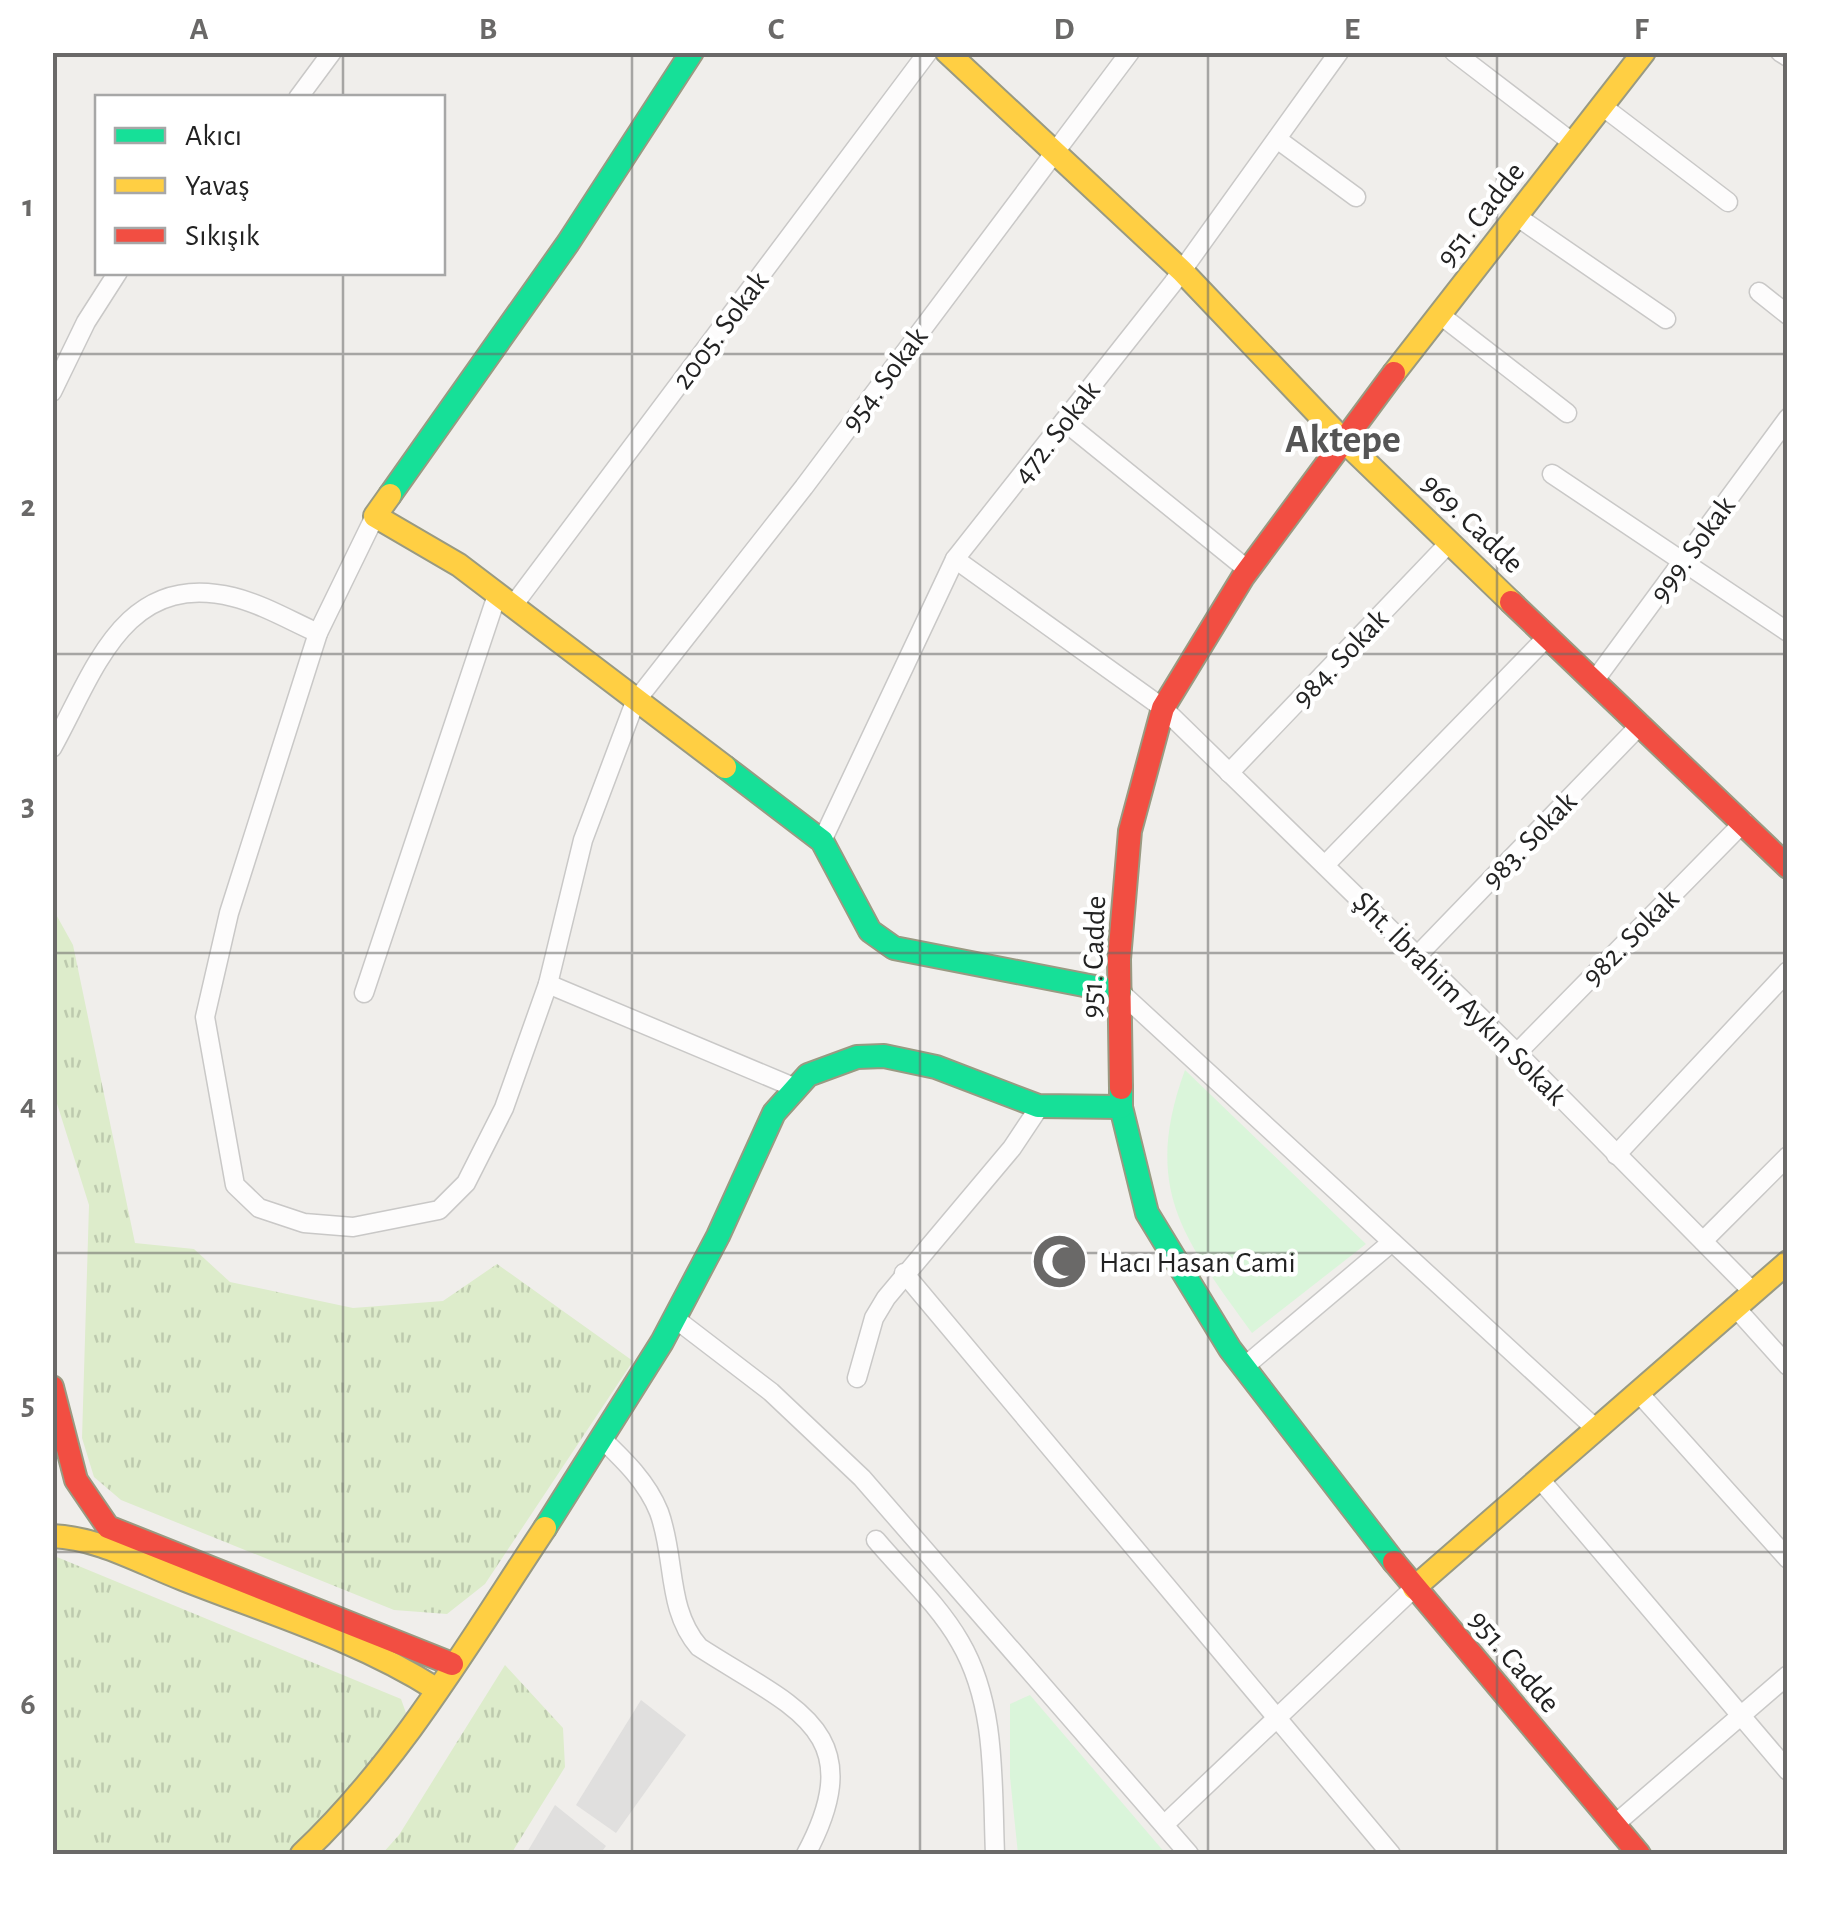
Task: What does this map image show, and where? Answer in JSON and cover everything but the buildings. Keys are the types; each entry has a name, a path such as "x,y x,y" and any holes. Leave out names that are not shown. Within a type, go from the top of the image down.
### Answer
{"street":[{"path":"300,95 332,52"},
{"path":"692,52 568,243 375,516 459,565 822,841 870,931 894,948 1120,992 1596,1429"},
{"name":"2005. Sokak","path":"364,993 504,601 928,52"},
{"name":"969. Cadde","path":"947,52 1182,271 1342,439 1788,867"},
{"name":"954. Sokak","path":"375,516 318,633 229,914 205,1016 235,1184 258,1208 304,1223 353,1227 438,1210 466,1183 504,1108 548,984 583,840 635,702 804,487 1130,52"},
{"name":"472. Sokak","path":"822,841 955,559 1182,271 1340,52"},
{"path":"1454,52 1573,144"},
{"name":"951. Cadde","path":"1639,1854 1414,1588 1244,1367 1147,1212 1121,1107 1120,992 1130,831 1163,708 1248,570 1342,439 1644,52"},
{"path":"1780,52 1788,57"},
{"path":"1602,106 1728,202"},
{"path":"1277,139 1356,197"},
{"path":"1516,216 1666,319"},
{"path":"52,392 86,322 116,275"},
{"path":"1759,292 1788,314"},
{"path":"1440,314 1568,412"},
{"name":"999. Sokak","path":"1595,680 1788,418"},
{"path":"1064,421 1248,570"},
{"path":"1552,474 1788,632"},
{"name":"984. Sokak","path":"1229,773 1450,542"},
{"name":"Şht. İbrahim Aykın Sokak","path":"955,559 1163,708 1517,1052 1703,1242 1788,1366"},
{"path":"52,748 106,645 138,612 159,601 218,594 318,633"},
{"path":"1325,865 1547,638"},
{"name":"983. Sokak","path":"1417,956 1641,724"},
{"name":"982. Sokak","path":"1517,1052 1744,822"},
{"path":"1616,1155 1788,971"},
{"path":"548,984 791,1086"},
{"path":"302,1854 351,1807 436,1689 677,1320 791,1086 829,1064 860,1055 891,1054 926,1062 1040,1106 1121,1107"},
{"path":"857,1378 874,1318 904,1273 1012,1148 1040,1106"},
{"path":"1703,1242 1788,1156"},
{"path":"1244,1367 1392,1242"},
{"path":"1165,1824 1414,1588 1788,1262"},
{"path":"904,1273 1391,1854"},
{"path":"677,1320 771,1392 862,1478 1189,1854"},
{"path":"52,1387 77,1486 90,1512 108,1527 452,1664"},
{"path":"1638,1392 1788,1559"},
{"path":"601,1438 638,1475 660,1515 676,1604 689,1635 699,1647 802,1712 822,1740 832,1787 828,1807 806,1854"},
{"path":"1539,1478 1788,1772"},
{"path":"52,1536 67,1535 124,1556 388,1661 436,1689"},
{"path":"876,1540 959,1639 972,1666 987,1720 996,1854"},
{"path":"1614,1825 1788,1675"}],"green space":[{"path":"53,909 73,945 135,1243 194,1249 230,1282 353,1308 443,1301 497,1264 633,1361 485,1584 447,1614 394,1610 121,1500 94,1477 82,1438 89,1205 53,1091"},
{"path":"1185,1070 1366,1244 1252,1333 1190,1241 1169,1181 1167,1149 1172,1112"},
{"path":"52,1555 401,1699 406,1713 305,1854 53,1854"},
{"path":"505,1665 563,1728 565,1767 511,1854 382,1854 399,1835"},
{"path":"1030,1695 1166,1854 1018,1854 1010,1777 1010,1704"}],"shaded area":[{"path":"641,1700 686,1735 616,1833 576,1805"},
{"path":"555,1805 606,1846 600,1854 526,1854"}],"traffic: fast":[{"path":"390,495 568,243 692,52"},
{"path":"725,767 822,841 870,931 894,948 1120,992"},
{"path":"545,1528 662,1342 718,1236 774,1113 808,1075 857,1057 884,1056 936,1067 1038,1106 1121,1107"},
{"path":"1121,1088 1121,1107 1147,1213 1230,1349 1394,1562"}],"traffic: slow":[{"path":"947,52 1182,271 1342,439 1511,602"},
{"path":"1394,373 1644,52"},
{"path":"390,495 375,516 459,565 725,767"},
{"path":"1414,1588 1788,1262"},
{"path":"302,1854 338,1818 402,1740 545,1528"},
{"path":"52,1536 103,1546 312,1628 436,1689"}],"traffic: jam":[{"path":"1121,1088 1119,959 1130,831 1163,708 1243,577 1394,373"},
{"path":"1511,602 1788,867"},
{"path":"52,1387 76,1480 108,1527 452,1664"},
{"path":"1394,1562 1639,1854"}],"place":[{"name":"Hacı Hasan Cami","path":"1060,1262"}],"district":[{"name":"Aktepe","path":"1343,438"}]}
